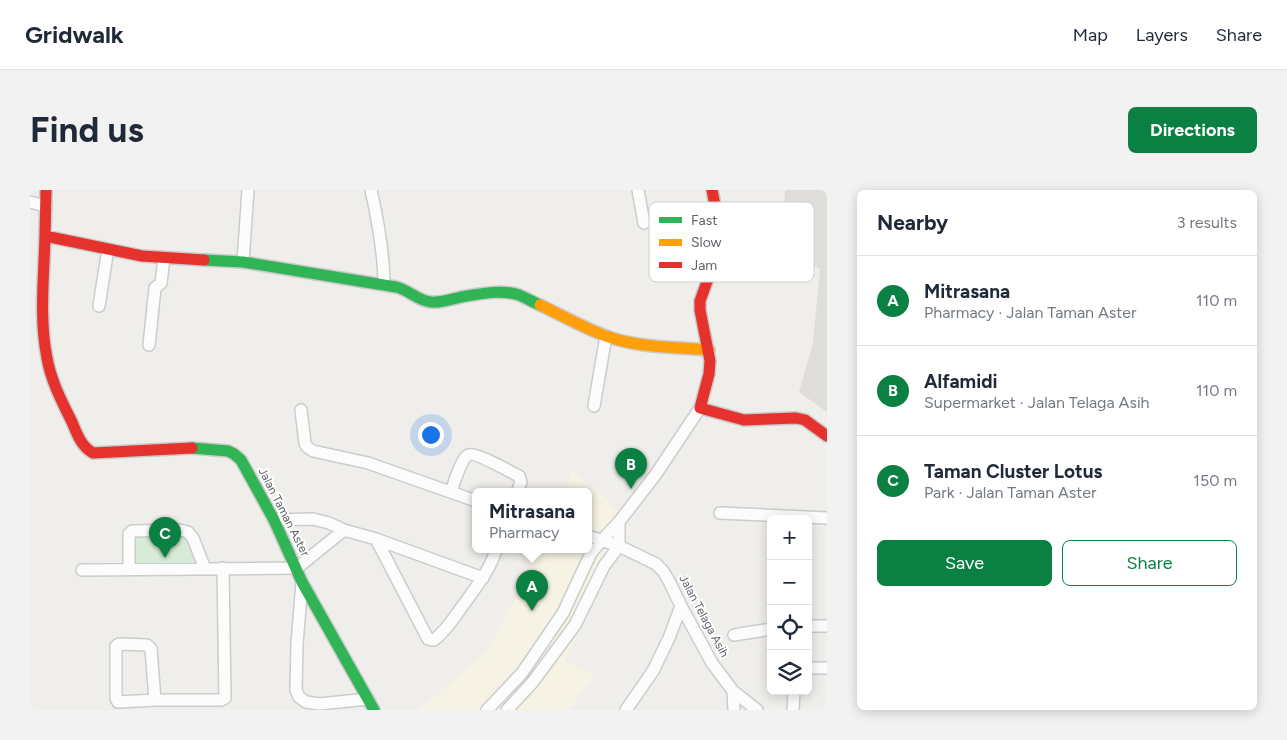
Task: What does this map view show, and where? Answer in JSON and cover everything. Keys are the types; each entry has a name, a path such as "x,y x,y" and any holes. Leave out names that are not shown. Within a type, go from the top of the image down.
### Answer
{"street":[{"path":"46,190 46,236 142,256 243,262 384,285 408,291 428,302 509,292 606,336 644,345 709,350"},
{"path":"243,262 248,190"},
{"path":"371,190 381,243 384,285"},
{"path":"638,190 644,223"},
{"path":"30,202 46,206"},
{"name":"Jalan Taman Aster","path":"46,236 42,303 47,358 65,410 82,445 87,451 93,453 191,448 228,451 241,460 274,520 302,582 374,710"},
{"path":"99,306 108,250"},
{"path":"150,345 155,288 161,283 164,258"},
{"path":"592,552 619,522 656,474 700,408 709,374 710,360 700,310 700,301 707,282"},
{"path":"594,406 606,336"},
{"path":"700,408 744,420 796,418 805,420 827,436"},
{"path":"301,410 305,443 313,451 368,463 472,499"},
{"path":"451,491 464,459 472,454 518,476 521,482 519,488"},
{"path":"720,513 827,518"},
{"path":"274,520 314,519 329,523 344,530 376,539 482,578"},
{"path":"507,710 532,682 575,625 604,566 619,546 619,522"},
{"path":"129,569 128,538 132,531 180,530 188,532 193,538 205,568"},
{"path":"82,570 297,568 344,530"},
{"name":"Jalan Telaga Asih","path":"592,538 619,546 656,564 663,571 712,663 733,691 757,710"},
{"path":"376,539 428,639 434,640 441,634 482,578 495,553"},
{"path":"487,710 522,672 563,613 591,553"},
{"path":"155,700 150,647 147,645 119,644 116,646 116,698 118,702 221,700 225,698 223,568"},
{"path":"302,582 297,644 296,690 299,697 306,702 319,704 368,699"},
{"path":"626,710 653,671 669,638 681,606"},
{"path":"812,626 827,626"},
{"path":"734,635 767,629"},
{"path":"812,668 827,668"},
{"path":"733,691 734,710"},
{"path":"793,710 794,695"}],"shaded area":[{"path":"785,190 827,190 827,412 799,392 813,343 820,269 814,266 814,202 784,202"},
{"path":"572,472 598,490 631,528 564,661 594,676 568,710 419,710 488,651 539,553 592,553 592,488 566,488"}],"green space":[{"path":"187,533 202,567 132,566 132,534"}],"traffic: fast":[{"path":"204,260 243,262 396,287 422,300 431,302 483,293 505,292 519,295 540,305"},
{"path":"192,448 228,451 241,460 274,520 302,582 374,710"}],"traffic: slow":[{"path":"540,305 589,329 618,340 657,346 709,350"}],"traffic: jam":[{"path":"46,190 45,236 142,256 204,260"},
{"path":"712,190 714,202"},
{"path":"45,236 43,328 47,358 57,391 82,443 93,453 192,448"},
{"path":"707,282 700,301 700,310 710,361 709,374 700,408 744,420 796,418 805,420 827,436"}],"place":[{"name":"Alfamidi","path":"631,489"},
{"name":"Taman Cluster Lotus","path":"165,558"},
{"name":"Mitrasana","path":"532,611"}]}
